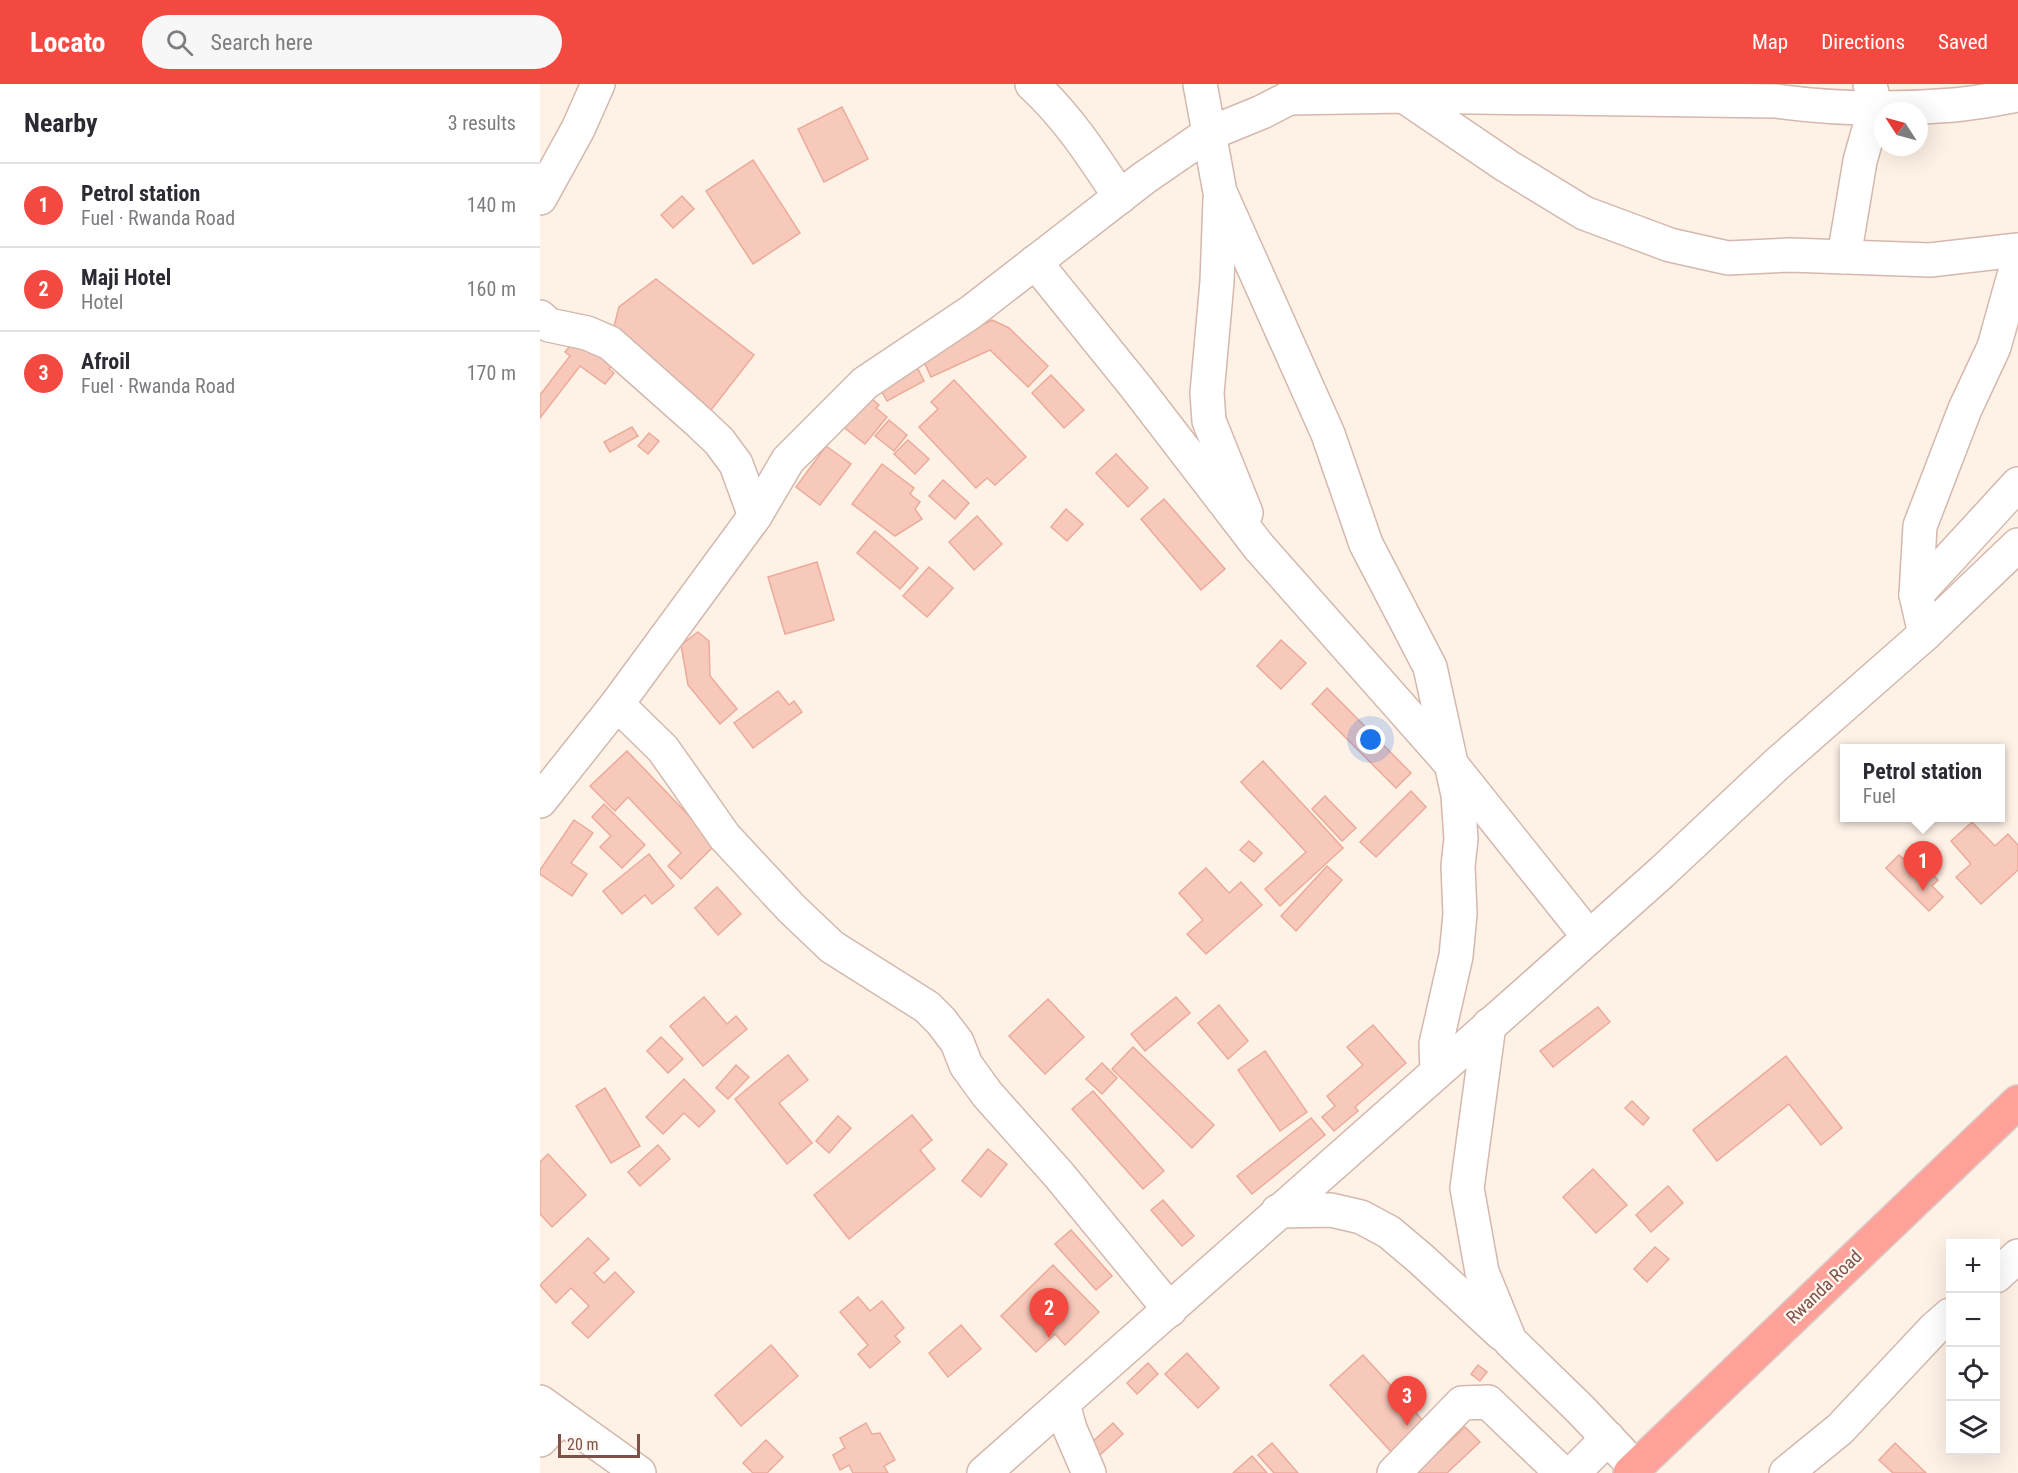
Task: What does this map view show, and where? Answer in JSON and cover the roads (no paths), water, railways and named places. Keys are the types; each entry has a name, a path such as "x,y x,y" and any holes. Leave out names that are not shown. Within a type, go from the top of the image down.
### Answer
{"highway":[{"name":"Rwanda Road","path":"1633,1470 2018,1102"}],"street":[{"path":"540,198 578,129 598,84"},
{"path":"1032,84 1052,102 1084,141 1120,197"},
{"path":"1200,84 1220,192 1328,434 1366,544 1430,667 1458,795 1461,839 1458,866 1460,914 1456,956 1436,1044 1437,1071"},
{"path":"540,801 617,704 755,516 788,460 864,383 971,312 1120,197 1208,134 1262,112 1297,91 1404,96 1776,101 1812,106 1873,96 1954,105 2018,95"},
{"path":"1404,96 1498,161 1584,213 1659,241 1728,258 1790,255 1930,260 2018,250"},
{"path":"1844,257 1873,96"},
{"path":"1220,192 1217,282 1208,364 1209,421 1259,547"},
{"path":"1925,634 1916,595 1920,526 1965,410 1994,347 2018,261"},
{"path":"1035,262 1136,387 1259,547 1451,764 1589,937"},
{"path":"540,317 549,325 587,333 610,343 700,423 719,441 736,464 755,516"},
{"path":"1916,595 2018,484"},
{"path":"984,1473 1589,937 1776,765 1925,634 2018,545"},
{"path":"617,704 663,749 725,837 816,932 832,947 927,1007 941,1021 957,1042 966,1065 987,1094 1059,1175 1170,1310"},
{"path":"1489,1026 1467,1188 1482,1272 1510,1341"},
{"path":"1278,1211 1331,1210 1361,1217 1389,1232 1421,1258 1581,1409 1633,1470"},
{"path":"2000,1272 2018,1256"},
{"path":"1786,1473 1840,1429 1946,1318"},
{"path":"1394,1473 1462,1403 1488,1402 1562,1473"},
{"path":"1063,1404 1070,1429 1089,1473"},
{"path":"547,1419 639,1473"},
{"path":"1573,1473 1608,1438"}],"place":[{"name":"Petrol station","path":"1923,891"},
{"name":"Maji Hotel","path":"1049,1338"},
{"name":"Afroil","path":"1407,1426"}]}
